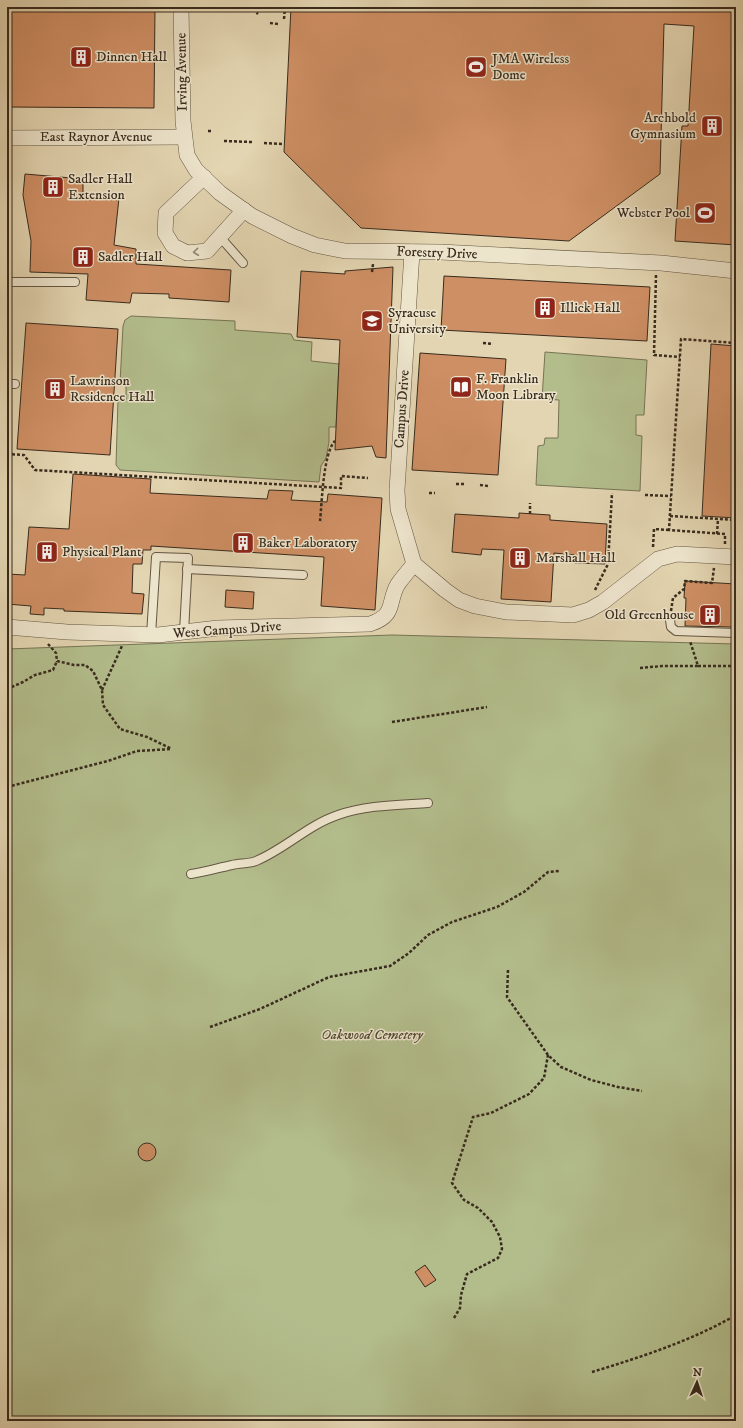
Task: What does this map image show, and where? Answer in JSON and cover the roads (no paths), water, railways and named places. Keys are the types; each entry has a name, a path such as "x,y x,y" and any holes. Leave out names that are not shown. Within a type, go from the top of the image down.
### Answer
{"street":[{"name":"Irving Avenue","path":"181,7 184,137"},
{"name":"East Raynor Avenue","path":"7,138 184,137"},
{"name":"Forestry Drive","path":"184,137 187,156 196,170 220,193 252,216 292,236 315,245 345,251 412,252 658,263 736,271"},
{"path":"204,177 166,214 165,233 173,246 187,253 207,251 244,210"},
{"name":"Campus Drive","path":"412,252 397,490 398,509 414,564"},
{"path":"414,564 459,600 475,606 506,612 573,615 603,602 658,559 677,554 725,559"},
{"name":"West Campus Drive","path":"7,627 67,632 151,635 218,628 370,624 380,620 390,610 397,586 414,564"}],"lane":[{"path":"220,237 243,263"},
{"path":"7,282 75,282"},
{"path":"151,635 156,557 188,558 184,632"},
{"path":"187,569 303,575"},
{"path":"670,620 671,627 676,631 736,633"},
{"path":"191,874 233,864 254,862 276,851 313,826 338,814 365,809 428,803"}],"place":[{"name":"Dinnen Hall","path":"81,57"},
{"name":"JMA Wireless Dome","path":"476,67"},
{"name":"Archbold Gymnasium","path":"712,126"},
{"name":"Sadler Hall Extension","path":"53,187"},
{"name":"Webster Pool","path":"705,213"},
{"name":"Sadler Hall","path":"83,257"},
{"name":"Illick Hall","path":"545,308"},
{"name":"Syracuse University","path":"372,321"},
{"name":"F. Franklin Moon Library","path":"461,387"},
{"name":"Lawrinson Residence Hall","path":"55,389"},
{"name":"Baker Laboratory","path":"243,543"},
{"name":"Physical Plant","path":"47,552"},
{"name":"Marshall Hall","path":"520,558"},
{"name":"Old Greenhouse","path":"710,615"}],"park label":[{"name":"Oakwood Cemetery","path":"372,1035"}]}
